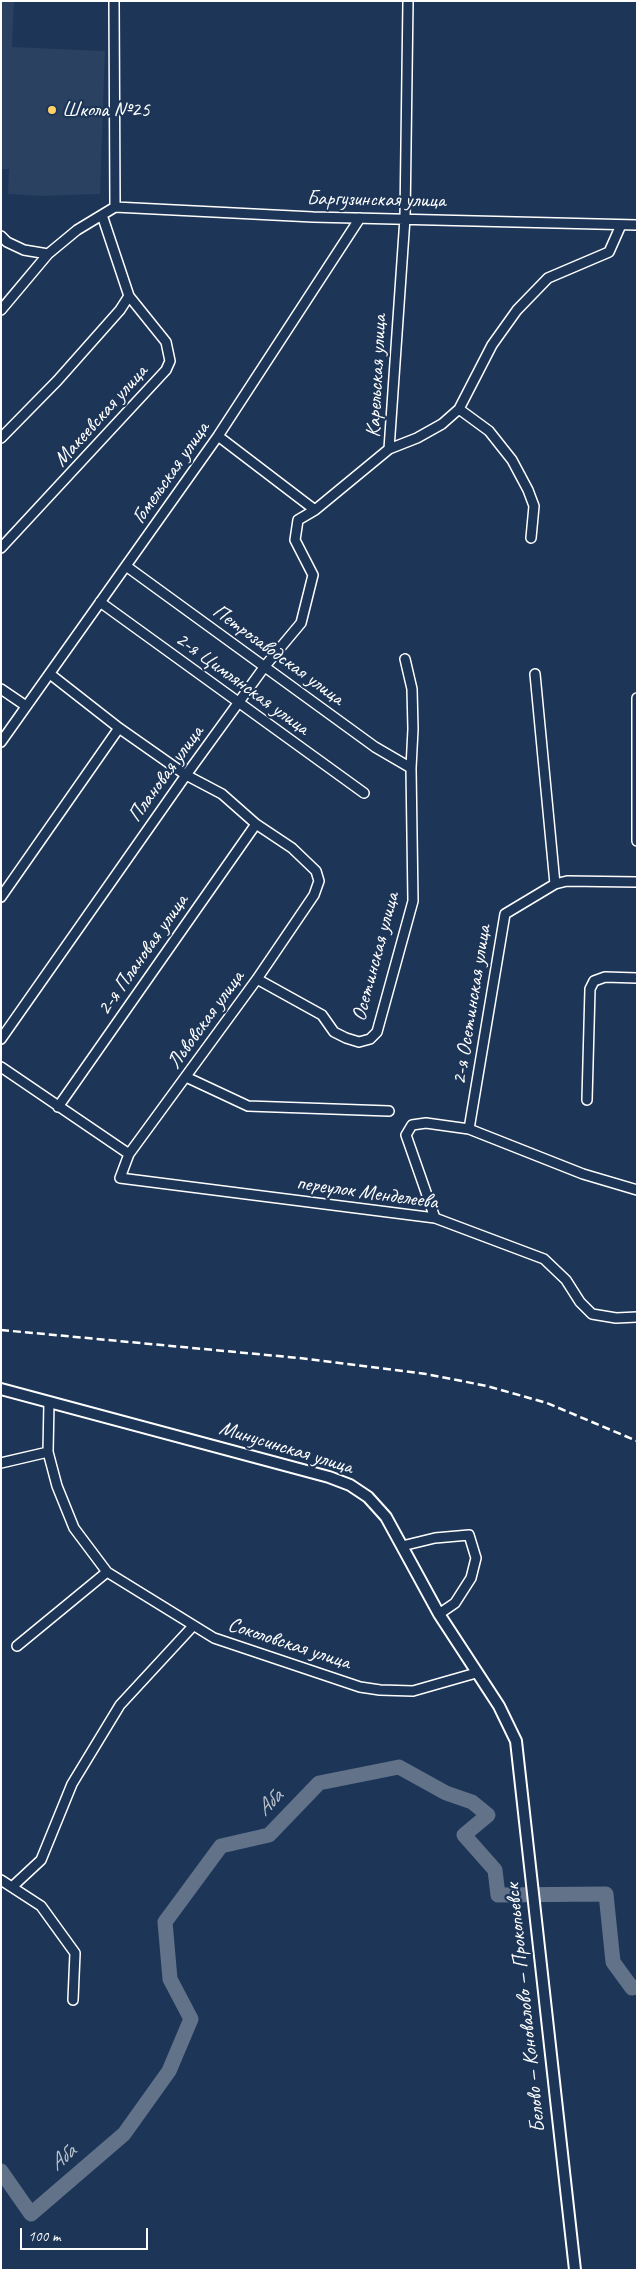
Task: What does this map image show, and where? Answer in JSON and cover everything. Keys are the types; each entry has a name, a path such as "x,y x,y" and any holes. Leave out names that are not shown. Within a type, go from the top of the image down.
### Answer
{"main road":[{"name":"Минусинская улица","path":"1,1389 329,1477 350,1485 368,1497 386,1517 439,1614 499,1706 516,1741"},
{"name":"Белово — Коновалово — Прокопьевск","path":"516,1741 538,1956 575,2270"}],"street":[{"path":"1,310 48,254 77,230 115,208 114,1"},
{"name":"Карельская улица","path":"408,1 405,218 389,449 417,438 442,424 460,409 492,345 517,310 548,278 609,252 621,225"},
{"name":"Баргузинская улица","path":"115,208 360,218 637,225"},
{"path":"1,438 70,367 120,310 129,296 102,216"},
{"name":"Гомельская улица","path":"1,742 218,436 360,218"},
{"path":"1,236 7,242 24,250 48,254"},
{"name":"Макеевская улица","path":"1,548 166,370 170,361 166,342 129,296"},
{"path":"460,409 488,431 512,460 534,506 531,538"},
{"path":"218,436 315,510 389,449"},
{"name":"Плановая улица","path":"1,1039 186,774 265,666 301,624 313,575 295,540 298,520 315,510"},
{"name":"Петрозаводская улица","path":"126,566 375,747 412,768"},
{"name":"2-я Цимлянская улица","path":"100,602 364,793"},
{"name":"Осетинская улица","path":"257,979 322,1015 334,1032 346,1038 358,1042 370,1038 376,1032 413,901 412,768 414,730 412,689 405,659"},
{"path":"50,674 119,728 186,774 222,794 256,824"},
{"path":"535,674 555,884 567,881 637,882"},
{"path":"2,690 26,706"},
{"path":"637,698 637,841"},
{"path":"1,896 119,728"},
{"name":"Львовская улица","path":"120,1178 129,1154 257,979 314,895 319,881 316,872 292,848 256,824"},
{"name":"2-я Плановая улица","path":"58,1107 256,824"},
{"name":"2-я Осетинская улица","path":"469,1129 505,914 555,884"},
{"path":"587,1100 590,989 594,980 605,977 637,978"},
{"path":"1,1066 129,1154"},
{"path":"186,1077 248,1106 389,1112"},
{"path":"435,1218 406,1134 412,1125 426,1123 469,1129 583,1174 637,1190"},
{"name":"переулок Менделеева","path":"120,1178 435,1218 544,1259 566,1280 580,1302 592,1314 616,1318 637,1317"},
{"name":"Соколовская улица","path":"49,1402 48,1452 57,1486 74,1528 107,1572 193,1626 226,1643 360,1687 413,1691 476,1673"},
{"path":"1,1463 48,1452"},
{"path":"402,1546 434,1538 469,1535 476,1558 471,1578 455,1603 439,1614"},
{"path":"17,1646 107,1572"},
{"path":"12,1887 41,1860 72,1784 120,1705 193,1626"},
{"path":"1,1880 42,1906 74,1953 74,2000"}],"shaded area":[{"name":"Школа №25","path":"1,1 14,1 12,47 105,51 100,194 41,196 8,194 9,169 1,169"}],"waterway":[{"name":"Аба","path":"1,2171 31,2214 124,2134 169,2071 191,2019 170,1979 165,1922 221,1846 269,1835 319,1783 399,1767 446,1793 472,1802 488,1815 464,1835 495,1870 498,1895 606,1894 613,1962 632,1988 637,1987"}],"railway":[{"path":"1,1330 299,1358 426,1374 487,1386 547,1403 637,1441"}],"place":[{"name":"Школа №25","path":"52,110"}]}
